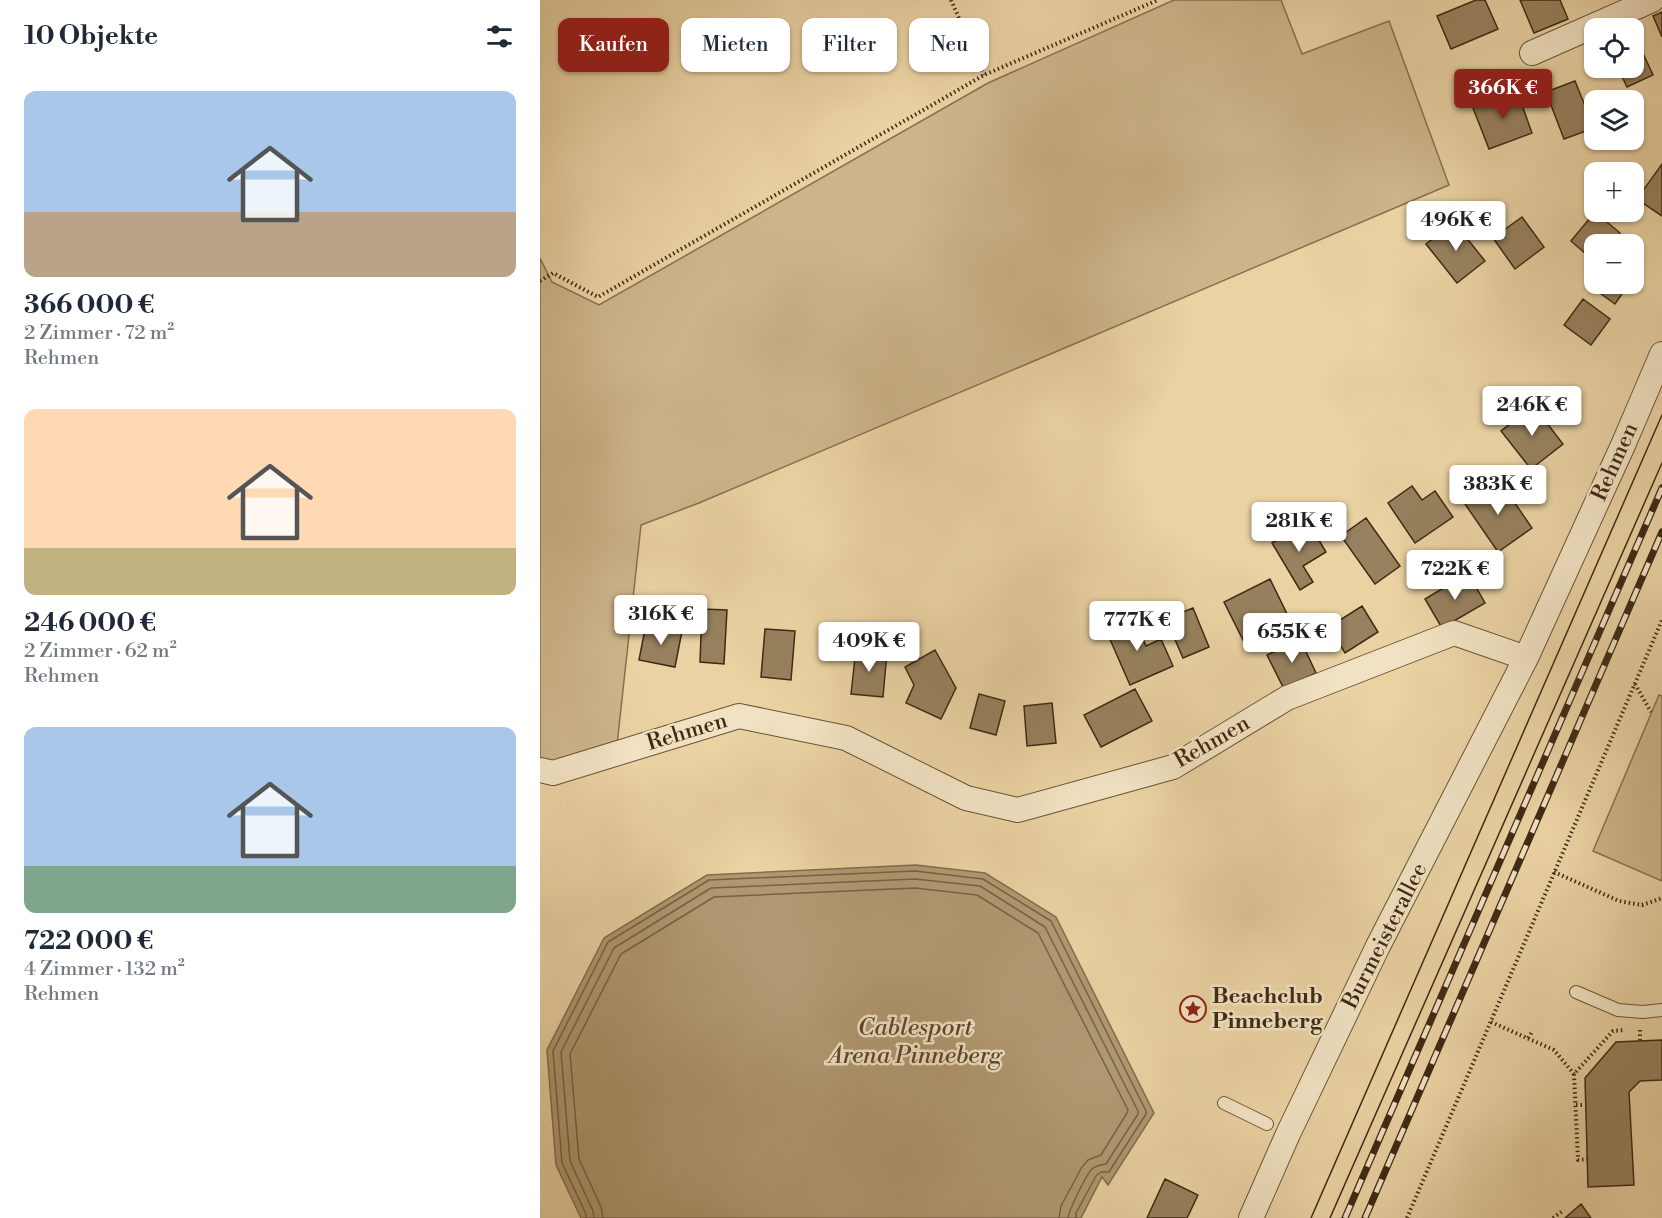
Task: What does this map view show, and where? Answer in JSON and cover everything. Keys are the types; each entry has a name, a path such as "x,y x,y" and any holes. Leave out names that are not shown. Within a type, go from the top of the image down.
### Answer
{"street":[{"path":"1532,53 1652,0"},
{"name":"Rehmen","path":"540,770 553,773 739,716 846,738 966,798 1018,810 1173,767 1287,698 1454,633 1526,658 1662,354"},
{"name":"Burmeisterallee","path":"1251,1218 1288,1134 1378,946 1526,658"}],"lane":[{"path":"1576,992 1618,1010 1643,1012 1662,1010"},
{"path":"1224,1102 1267,1124"}],"path":[{"path":"951,0 984,75"},
{"path":"540,281 553,273 598,297 984,75 1158,0"},
{"path":"1407,1218 1662,620"},
{"path":"1635,683 1652,712"},
{"path":"1554,872 1619,901 1641,906 1662,898"},
{"path":"1491,1022 1554,1050 1574,1074 1578,1160 1588,1159"},
{"path":"1574,1074 1613,1031 1651,1029"},
{"path":"1640,1030 1640,1041"},
{"path":"1528,1038 1532,1032"},
{"path":"1576,1105 1586,1105"},
{"path":"1553,1218 1564,1210"}],"shaded area":[{"path":"1174,0 1281,0 1302,54 1389,21 1449,185 699,503 641,525 617,745 551,763 540,758 540,258 552,282 599,305 988,83"},
{"path":"1659,695 1662,696 1662,881 1593,851"}],"water":[{"name":"Cablesport Arena Pinneberg","path":"916,865 985,873 1056,917 1154,1113 1108,1185 1102,1177 1081,1218 581,1218 556,1165 547,1050 604,938 707,875"}],"building":[{"path":"1476,0 1485,0 1498,29 1451,49 1437,16"},
{"path":"1520,0 1560,0 1568,19 1534,33"},
{"path":"1662,12 1662,37 1653,16"},
{"path":"1644,56 1653,75 1627,87 1623,78 1644,78"},
{"path":"1575,81 1584,103 1584,132 1564,139 1546,92"},
{"path":"1517,91 1532,133 1489,149 1473,108"},
{"path":"1662,164 1662,216 1644,204 1644,189"},
{"path":"1522,217 1544,247 1515,269 1493,238"},
{"path":"1454,222 1485,261 1457,283 1426,244"},
{"path":"1587,222 1607,222 1620,233 1584,234 1584,252 1571,241"},
{"path":"1601,294 1622,294 1615,304"},
{"path":"1583,299 1610,319 1591,345 1564,325"},
{"path":"1534,406 1563,444 1531,469 1501,431"},
{"path":"1499,480 1532,528 1498,552 1465,504"},
{"path":"1412,486 1422,500 1435,491 1453,517 1415,543 1388,503"},
{"path":"1366,518 1400,566 1375,584 1341,536"},
{"path":"1308,522 1326,552 1303,566 1313,582 1300,590 1272,543"},
{"path":"1468,573 1485,603 1442,628 1425,599"},
{"path":"1270,579 1289,618 1243,640 1224,602"},
{"path":"1362,606 1378,632 1345,653 1329,627"},
{"path":"1193,608 1209,647 1183,658 1166,619"},
{"path":"702,609 727,610 724,664 700,662"},
{"path":"1133,616 1146,646 1161,639 1173,666 1130,685 1105,628"},
{"path":"646,624 682,631 675,667 639,660"},
{"path":"765,629 795,631 791,680 761,677"},
{"path":"1300,639 1316,673 1284,689 1267,655"},
{"path":"856,649 887,652 883,697 851,694"},
{"path":"935,650 956,688 941,719 906,703 914,685 905,667"},
{"path":"1135,689 1152,721 1101,747 1084,715"},
{"path":"979,694 1005,701 996,735 970,728"},
{"path":"1052,703 1056,743 1027,746 1024,706"},
{"path":"1662,1040 1662,1080 1640,1081 1629,1092 1634,1185 1588,1187 1585,1078 1616,1042"},
{"path":"1165,1179 1198,1195 1187,1218 1147,1218"},
{"path":"1581,1204 1591,1218 1565,1218"}],"tram line":[{"path":"1311,1218 1662,415"},
{"path":"1330,1218 1662,463"}],"railway":[{"path":"1345,1218 1662,488"},
{"path":"1365,1218 1662,532"}],"place":[{"name":"Beachclub Pinneberg","path":"1193,1009"}]}
